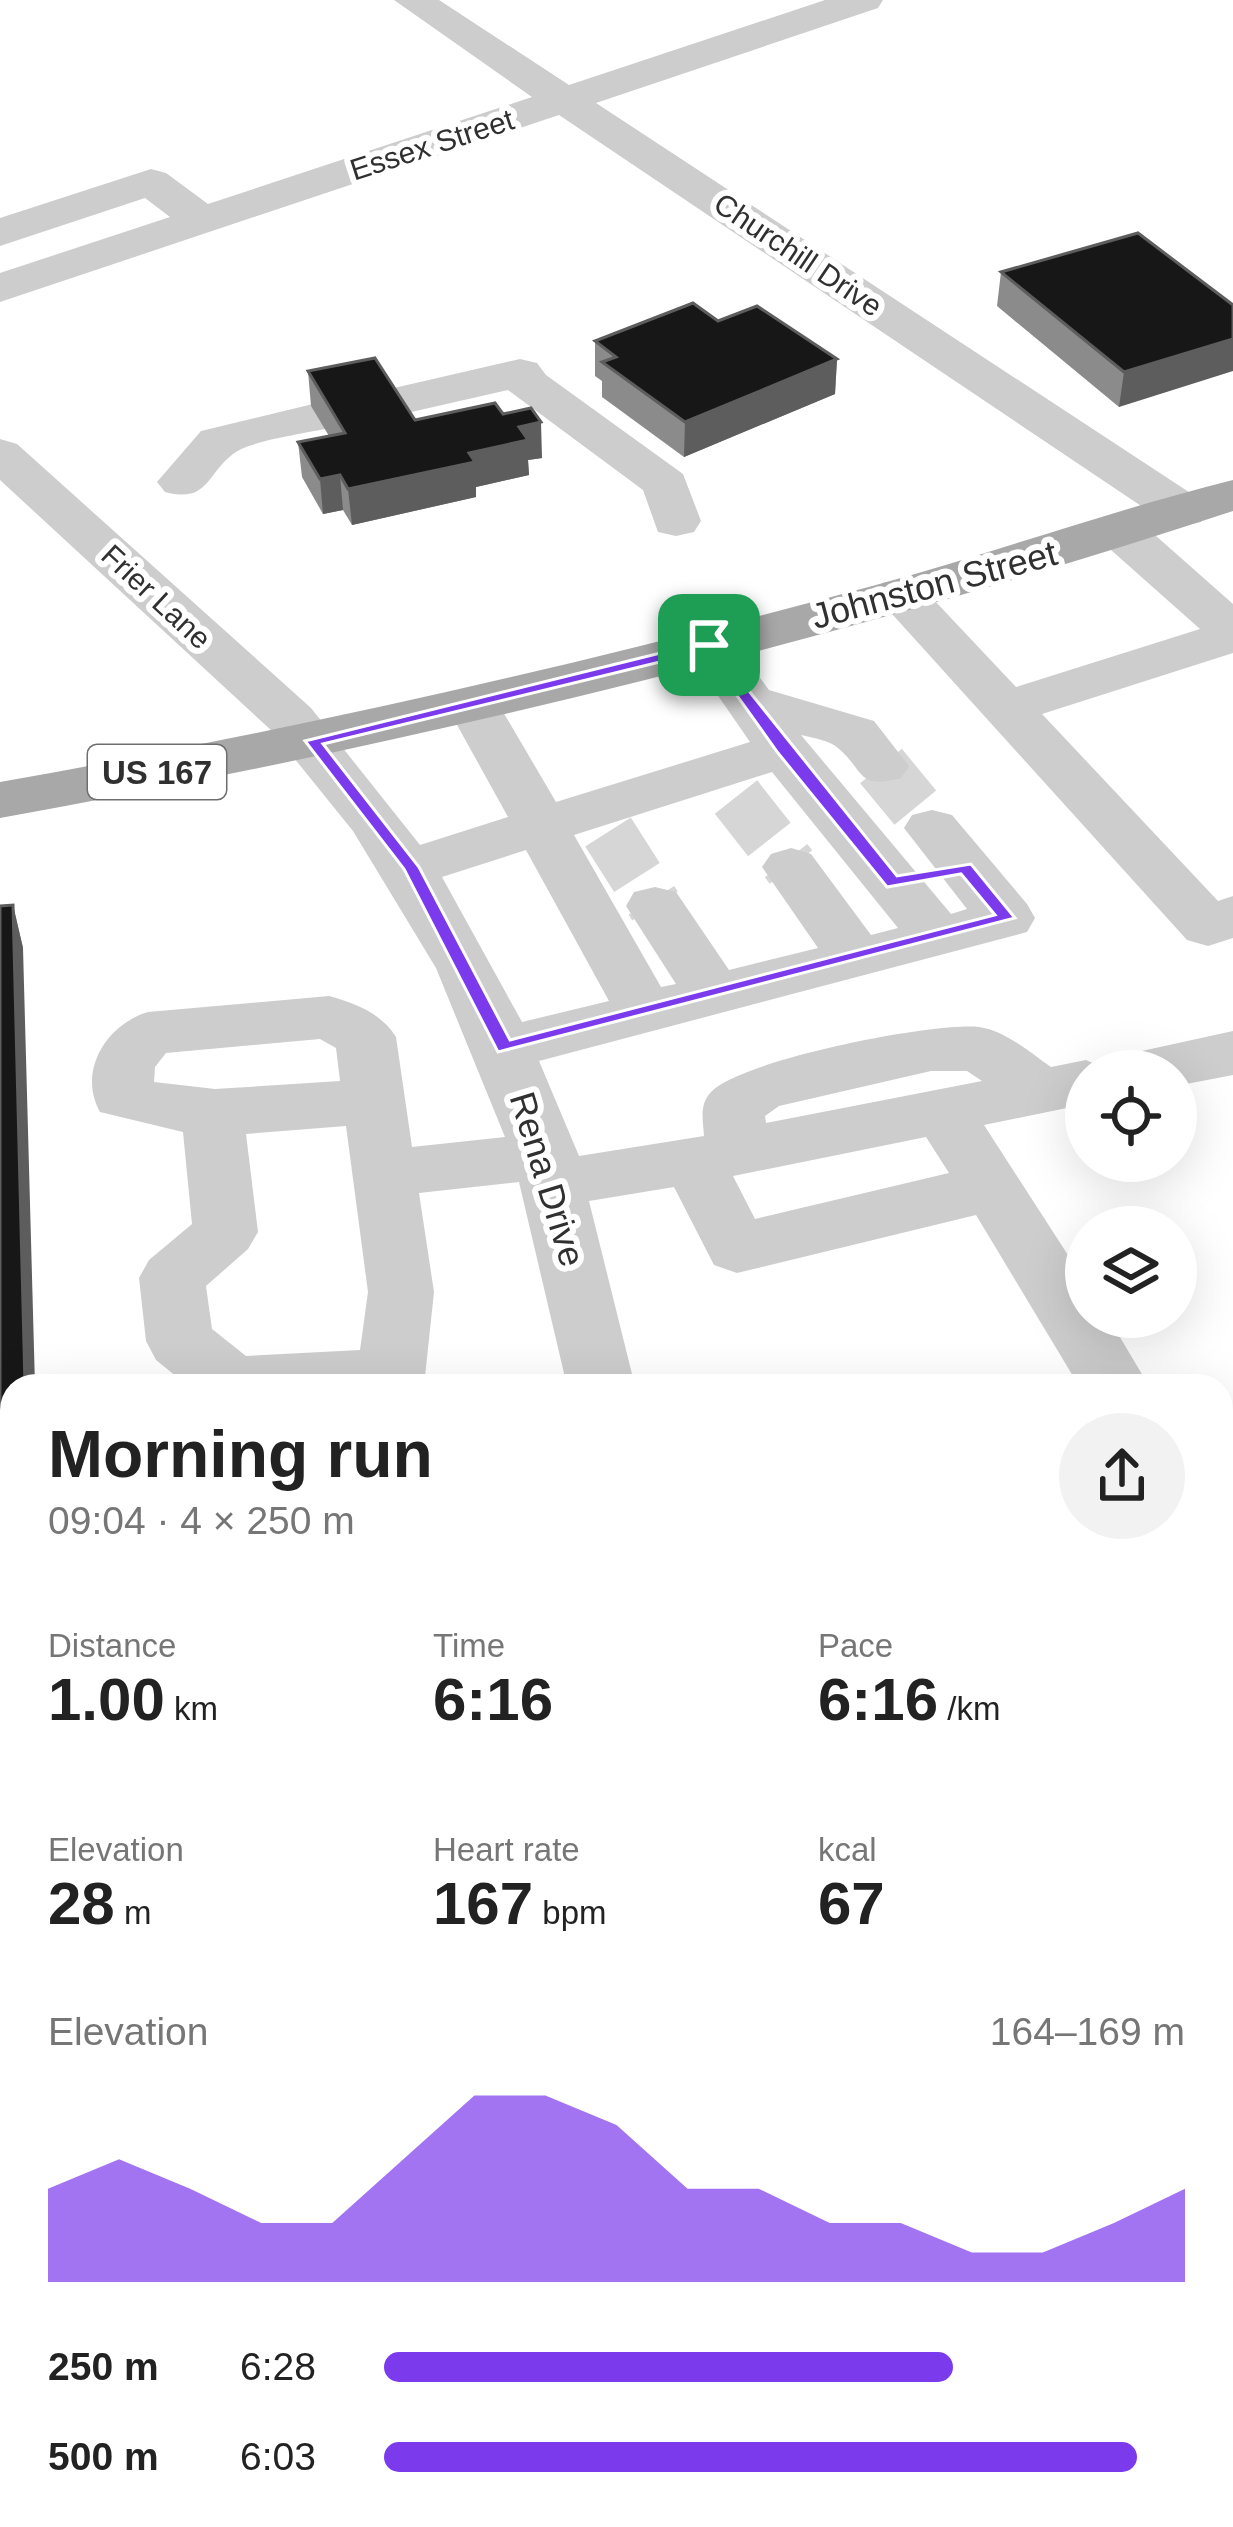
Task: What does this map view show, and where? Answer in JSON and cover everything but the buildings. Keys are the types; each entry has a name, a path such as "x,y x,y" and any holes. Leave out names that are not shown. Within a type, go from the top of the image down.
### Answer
{"main road":[{"name":"Johnston Street","path":"0,800 313,741 473,705 900,594 1233,495"}],"street":[{"name":"Churchill Drive","path":"413,0 1183,512"},
{"name":"Essex Street","path":"6,279 203,221 864,0"},
{"path":"0,233 152,182 203,221"},
{"path":"392,416 520,373 666,484 676,521"},
{"path":"182,482 232,452 326,430"},
{"name":"Frier Lane","path":"0,454 313,741"},
{"path":"1006,708 1233,633 1120,531"},
{"path":"900,594 1225,934"},
{"path":"709,645 784,750 938,938"},
{"path":"750,702 855,734 881,766"},
{"path":"473,705 644,1010"},
{"name":"Rena Drive","path":"313,741 411,867 505,1048 550,1170 578,1266 600,1374"},
{"path":"411,867 537,825 601,820 726,784 784,750"},
{"path":"505,1048 1006,918 948,848 893,883"},
{"path":"790,867 855,956"},
{"path":"655,906 712,992"},
{"path":"374,1101 212,1112 164,1110 122,1096 124,1062 148,1033 329,1017 365,1037 401,1292 390,1374"},
{"path":"992,1186 737,1248 715,1155 734,1108 760,1088 931,1049 980,1049 1064,1086"},
{"path":"1197,1061 1233,1054"},
{"path":"384,1173 550,1170 715,1155 1064,1086"},
{"path":"940,1109 1108,1374"},
{"path":"212,1112 225,1232 172,1278 180,1341 220,1374"}],"tunnel":[{"path":"881,766 932,828"},
{"path":"736,797 791,867"},
{"path":"608,832 655,906"}],"route":[{"path":"709,645 784,750 893,883 964,868 1006,918 505,1048 411,867 313,741 574,682 709,645"}]}
